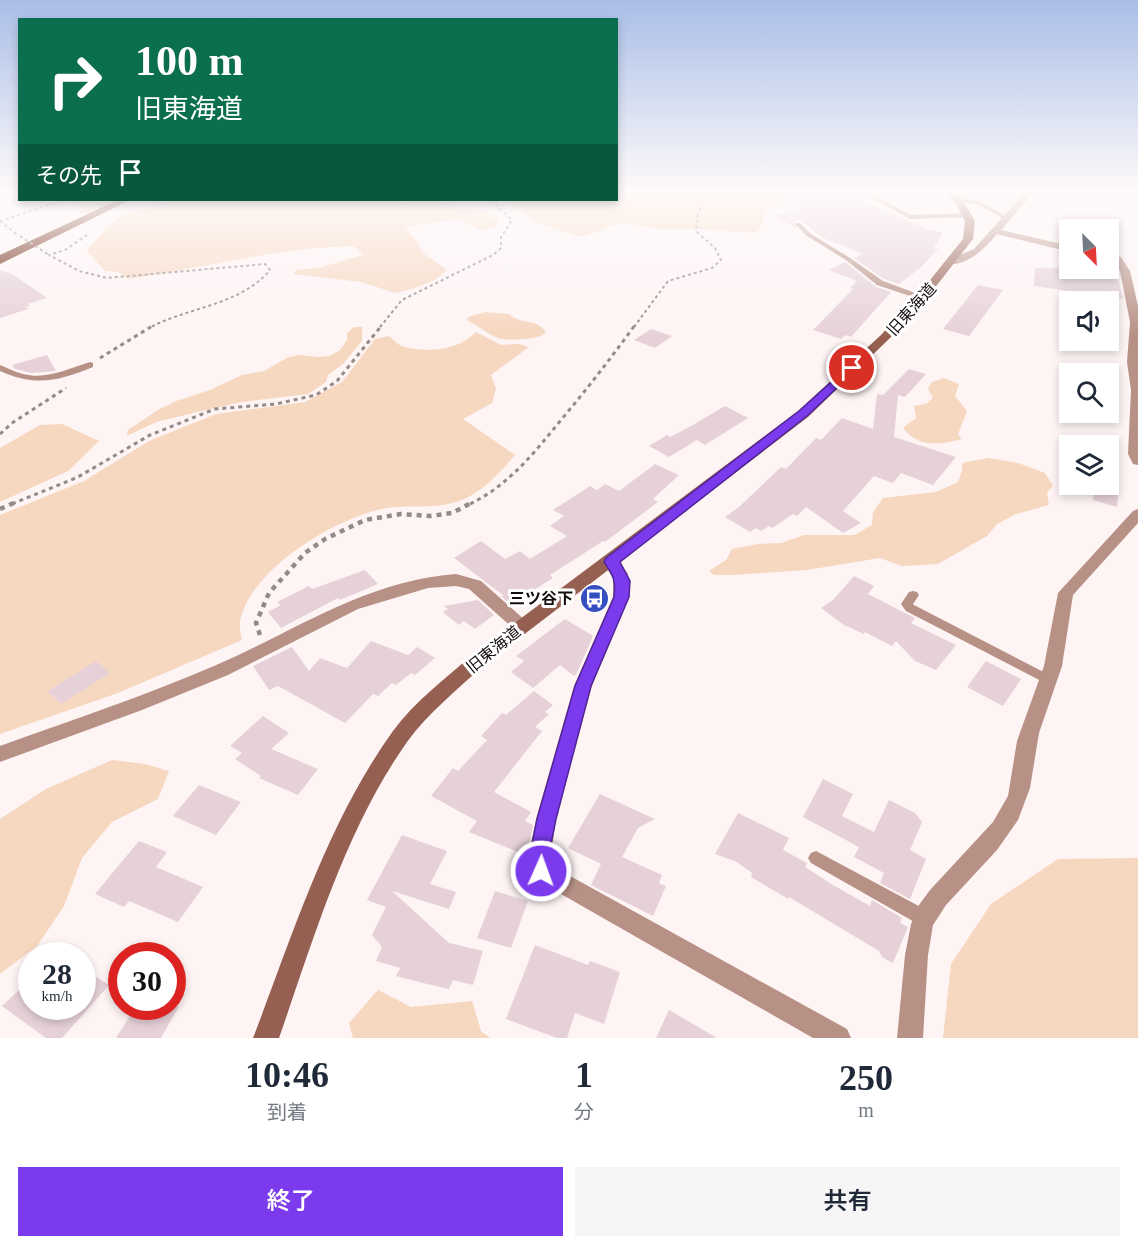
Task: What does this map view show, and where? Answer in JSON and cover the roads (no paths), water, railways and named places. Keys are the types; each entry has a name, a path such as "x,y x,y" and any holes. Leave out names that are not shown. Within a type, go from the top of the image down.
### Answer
{"highway":[{"path":"0,260 42,239"}],"street":[{"path":"951,262 967,239"},
{"name":"旧東海道","path":"266,1038 323,883 367,789 401,735 439,695 521,626 611,562 803,414 885,338 951,262 976,251 987,239"},
{"path":"1030,239 1059,246"},
{"path":"1119,263 1125,271 1136,322 1133,362 1137,400 1135,454 1138,461"},
{"path":"910,1038 916,1003 920,927 945,889 984,849 1010,817 1019,793 1029,734 1049,680 1055,656 1060,606 1066,593 1138,514"},
{"path":"611,562 619,570 623,581 621,597 583,686 546,819 540,854 541,871 546,876 838,1038"},
{"path":"0,754 135,705 222,670 352,605 428,582 456,580 475,585 521,626"}],"lane":[{"path":"816,239 880,283 922,297"},
{"path":"0,368 35,380 58,376 90,365"},
{"path":"912,595 907,604 910,608 1049,680"},
{"path":"816,858 924,918"}],"place":[{"name":"三ツ谷下","path":"594,598"}]}
